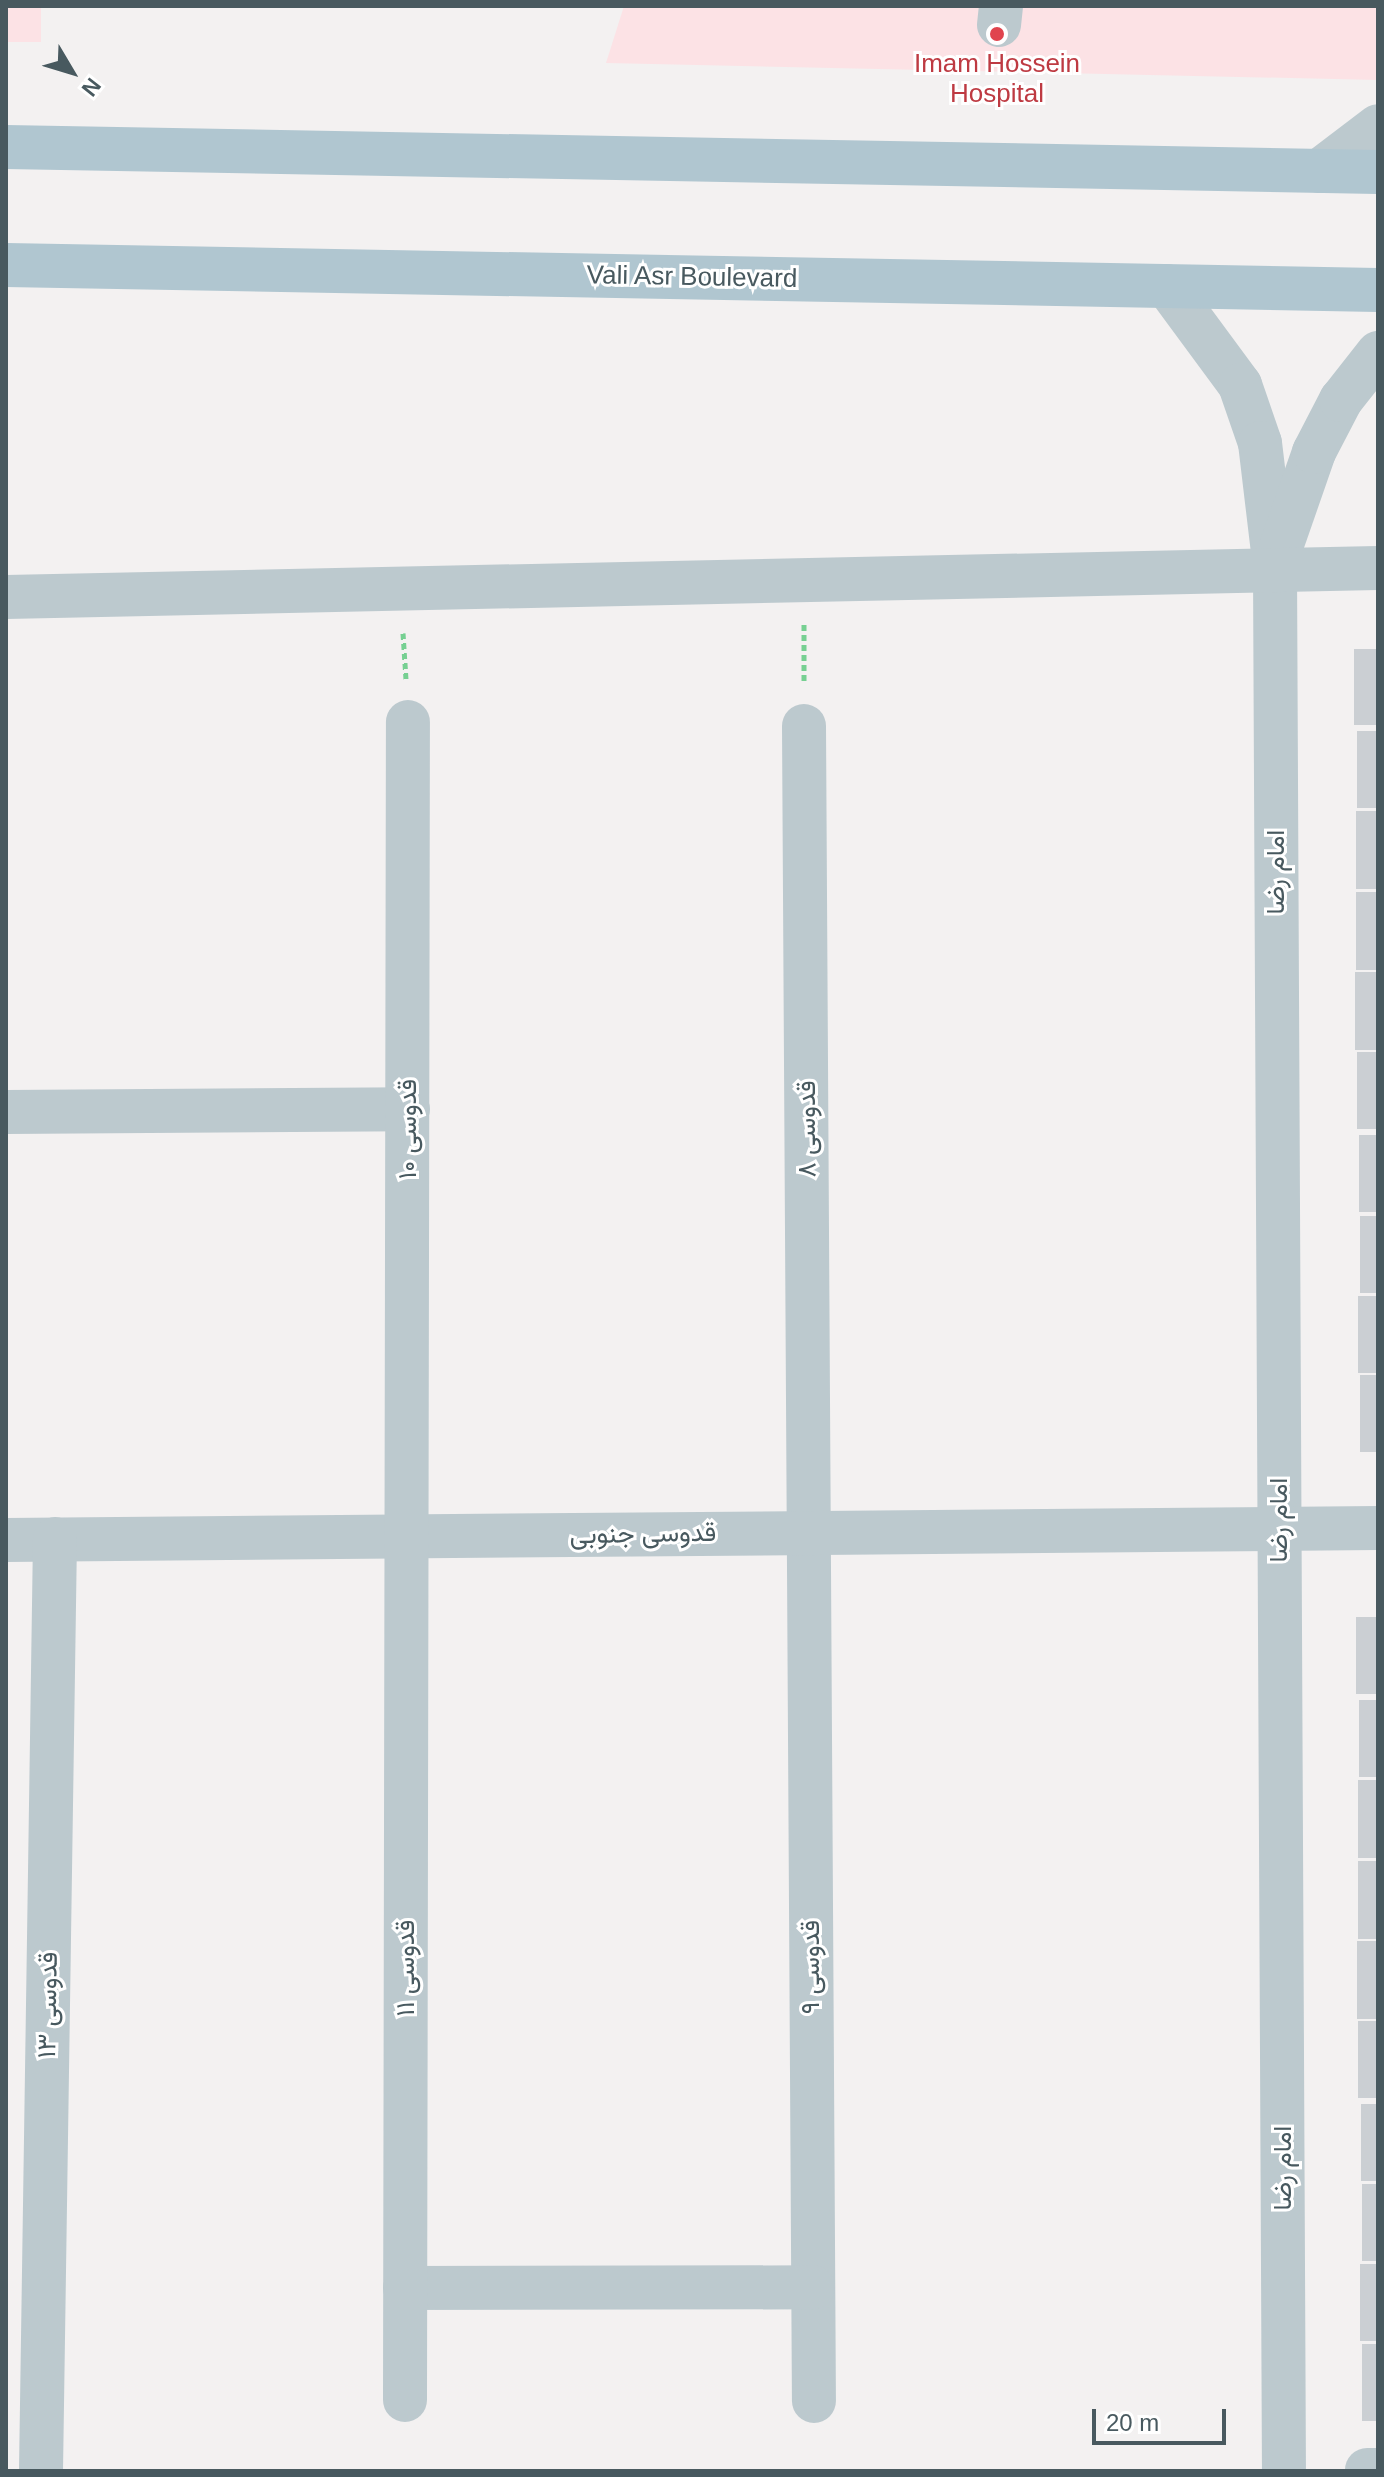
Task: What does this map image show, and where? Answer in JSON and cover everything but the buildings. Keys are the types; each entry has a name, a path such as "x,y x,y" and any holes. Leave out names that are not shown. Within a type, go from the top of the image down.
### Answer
{"main road":[{"path":"6,147 1378,172"},
{"name":"Vali Asr Boulevard","path":"6,265 1378,290"}],"street":[{"path":"1319,171 1378,126"},
{"path":"1167,286 1240,385 1260,443 1275,569"},
{"path":"1275,569 1314,452 1341,400 1378,353"},
{"path":"6,597 1378,568"},
{"name":"امام رضا","path":"1275,569 1284,2471"},
{"name":"قدوسی ۱۰","path":"407,1537 408,722"},
{"name":"قدوسی ۸","path":"804,726 809,1532"},
{"path":"6,1112 408,1109"},
{"name":"قدوسی جنوبی","path":"6,1540 1378,1528"},
{"name":"قدوسی ۹","path":"809,1532 814,2401"},
{"name":"قدوسی ۱۱","path":"405,2400 407,1537"},
{"name":"قدوسی ۱۳","path":"41,2471 55,1539"},
{"path":"405,2288 813,2287"},
{"path":"1367,2470 1378,2470"}],"path":[{"path":"804,579 804,726"},
{"path":"400,588 408,722"}],"shaded area":[{"path":"6,6 41,6 41,42 6,42"},
{"name":"Imam Hossein Hospital","path":"624,6 1378,6 1378,80 606,63"}],"place":[{"name":"Imam Hossein Hospital","path":"997,34"}]}
